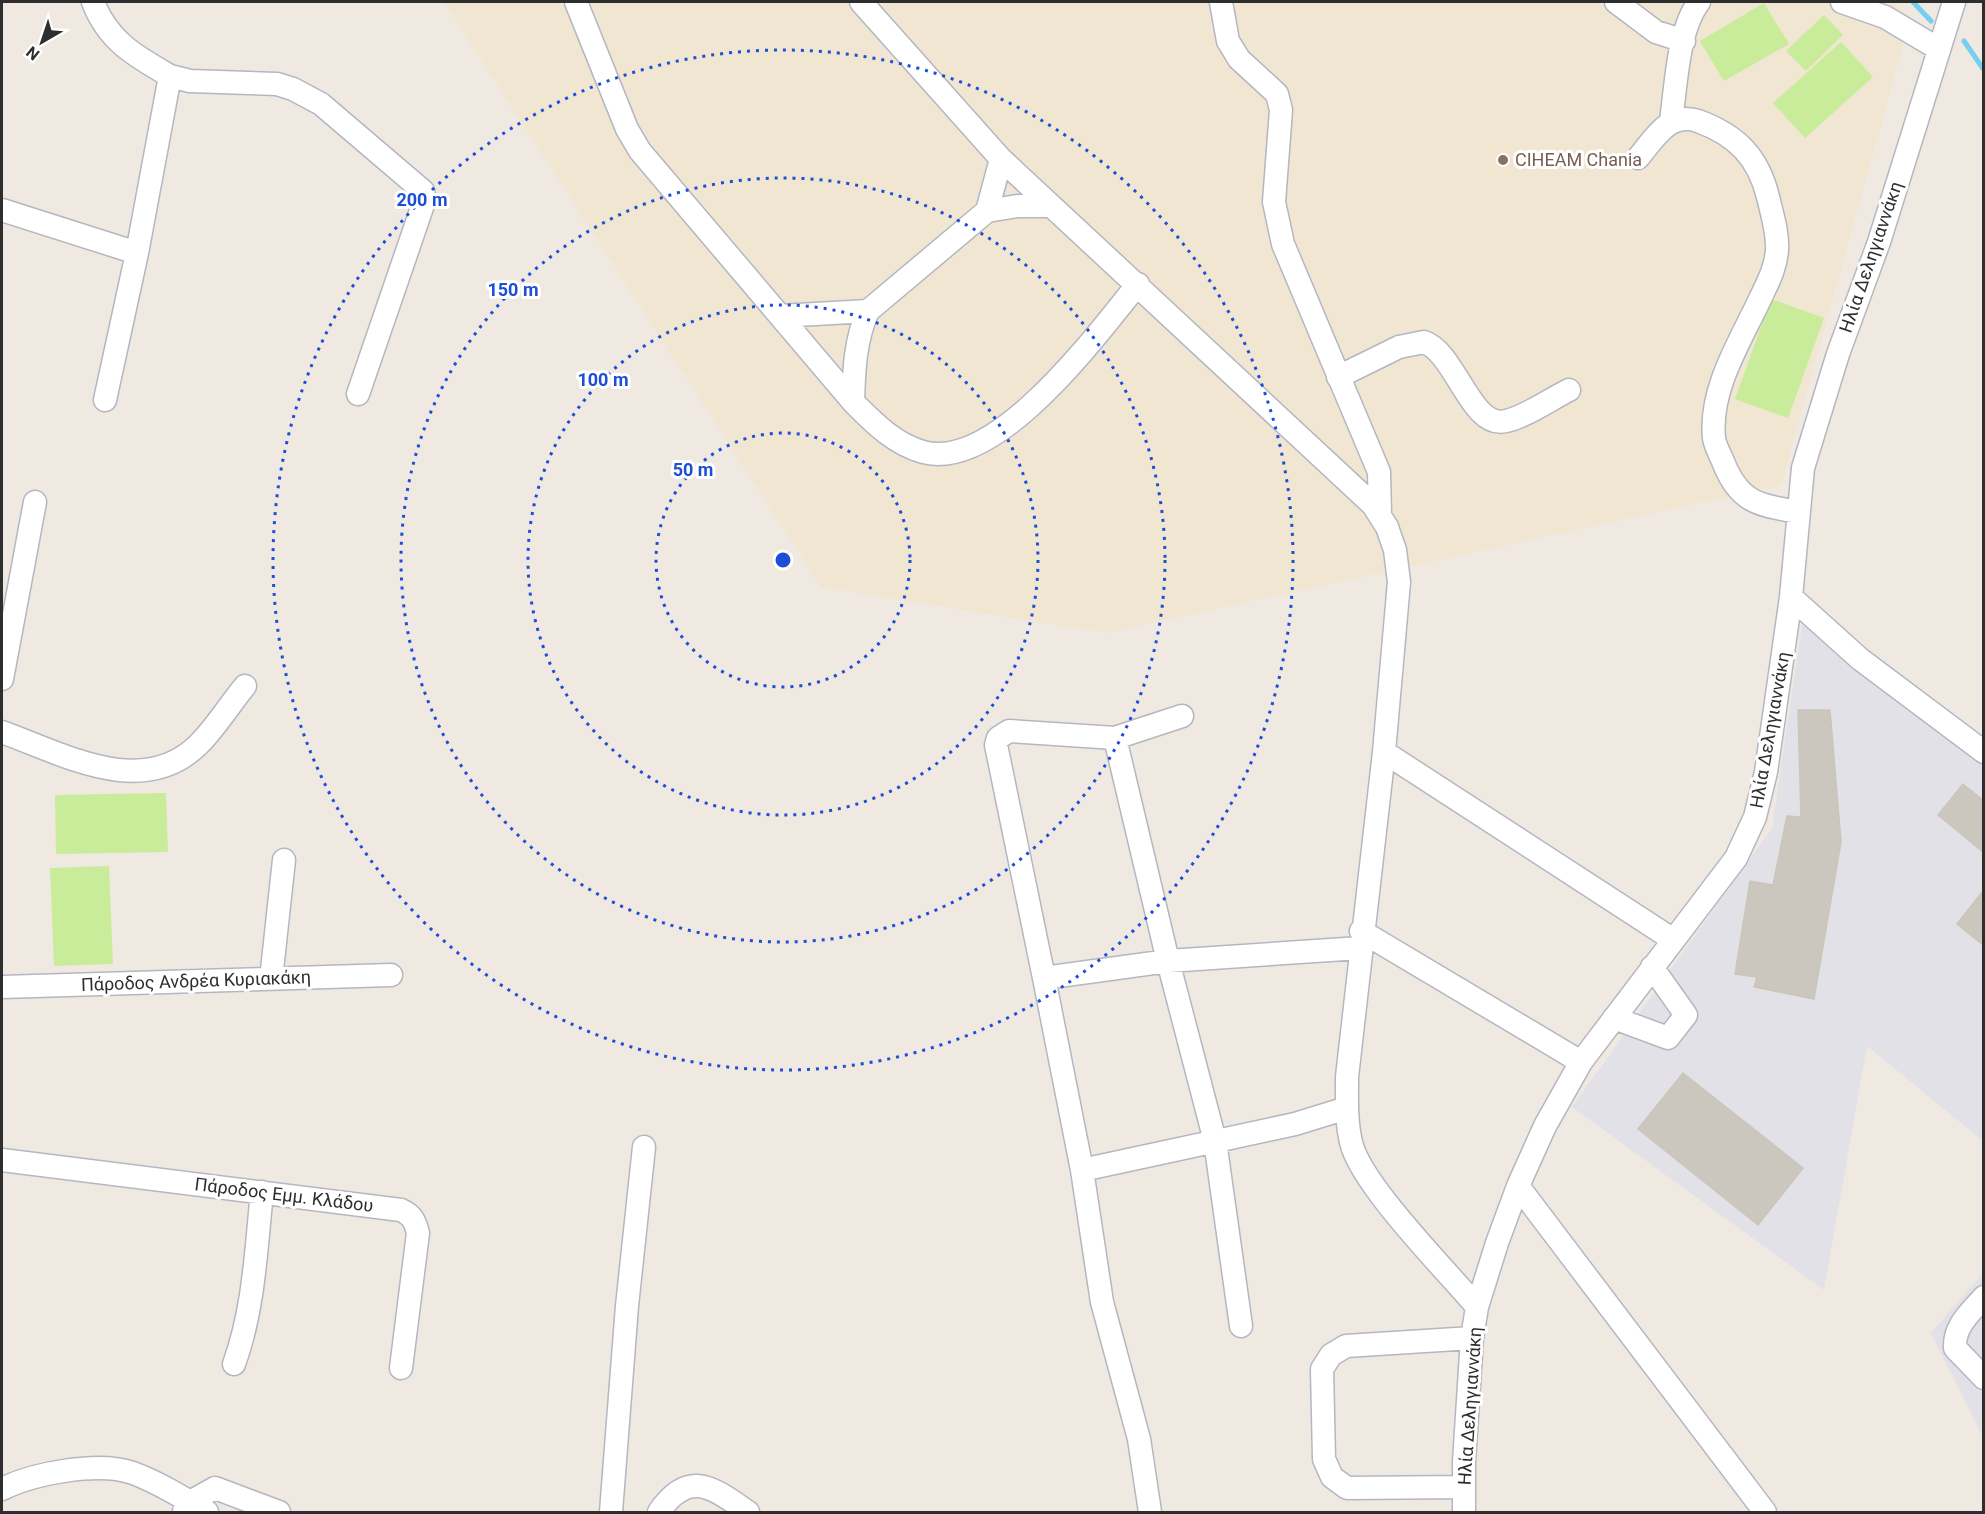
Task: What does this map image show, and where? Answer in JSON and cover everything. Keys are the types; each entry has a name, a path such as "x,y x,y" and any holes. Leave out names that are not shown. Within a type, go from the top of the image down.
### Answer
{"street":[{"path":"93,2 102,23 122,46 170,76 190,81 277,84 293,89 321,104 423,191 423,206 358,394"},
{"path":"576,2 627,129 640,151 853,402 884,433 922,452 948,454 975,444 1029,408 1058,380 1138,284"},
{"path":"861,2 1001,159 1373,505 1388,527 1395,550 1399,582 1383,752 1347,1077 1347,1108 1351,1144 1360,1164 1390,1206 1478,1307"},
{"path":"1221,2 1228,41 1239,59 1276,94 1279,102 1281,110 1280,144 1274,202 1283,243 1379,472 1380,515"},
{"path":"1616,2 1656,32 1684,41"},
{"path":"1638,159 1671,121 1684,41 1691,12 1699,2"},
{"path":"1842,2 1885,17 1937,48"},
{"name":"Ηλία Δεληγιαννάκη","path":"1464,1512 1472,1338 1478,1307 1518,1186 1545,1126 1581,1062 1672,939 1736,858 1755,817 1766,772 1791,597 1803,468 1838,354 1879,242 1937,48 1954,2"},
{"path":"105,400 137,253 170,76"},
{"path":"1671,121 1693,120 1734,138 1747,150 1765,186 1777,234 1773,271 1724,377 1716,403 1714,439 1732,484 1743,495 1762,506 1798,512"},
{"path":"987,211 1001,159"},
{"path":"853,402 854,359 859,330 868,310 987,211 1017,206 1052,206"},
{"path":"2,210 137,253"},
{"path":"780,316 868,310"},
{"path":"1338,378 1386,352 1413,342 1424,342 1440,351 1482,415 1494,421 1506,422 1569,390"},
{"path":"2,679 35,502"},
{"path":"1791,597 1860,659 1983,752"},
{"path":"2,732 99,767 119,771 146,771 170,763 199,744 245,686"},
{"path":"1150,1512 1139,1439 1102,1302 1082,1170 996,745 998,738 1009,731 1115,738 1182,716"},
{"path":"1115,738 1168,961 1215,1141 1241,1326"},
{"path":"1383,752 1672,939"},
{"path":"271,979 284,860"},
{"path":"1044,978 1168,961 1361,940 1581,1062"},
{"path":"1614,1017 1668,1038 1686,1015 1652,967"},
{"name":"Πάροδος Ανδρέα Κυριακάκη","path":"2,987 390,975"},
{"path":"1082,1170 1295,1124 1347,1108"},
{"path":"611,1512 627,1306 644,1147"},
{"name":"Πάροδος Εμμ. Κλάδου","path":"2,1160 401,1210 413,1217 418,1233 401,1368"},
{"path":"1518,1186 1766,1512"},
{"path":"234,1364 245,1334 262,1192"},
{"path":"1983,1297 1958,1327 1954,1336 1955,1348 1983,1378"},
{"path":"1464,1487 1347,1488 1332,1477 1324,1459 1322,1369 1331,1354 1346,1346 1472,1338"},
{"path":"2,1489 33,1478 99,1469 131,1472 170,1489 193,1509 215,1488 279,1512"},
{"path":"659,1512 665,1503 686,1486 699,1485 716,1491 748,1512"}],"shaded area":[{"path":"444,2 1893,2 1911,17 1781,485 1106,633 821,587"},
{"path":"1803,619 1983,759 1983,1141 1867,1046 1824,1290 1572,1107 1772,828"},
{"path":"1983,1273 1983,1437 1931,1333"}],"green space":[{"path":"1764,3 1789,44 1724,81 1700,41"},
{"path":"1824,15 1843,35 1806,71 1786,51"},
{"path":"1841,42 1873,77 1805,138 1773,103"},
{"path":"1771,299 1824,318 1788,418 1735,399"},
{"path":"166,793 168,852 56,854 55,795"},
{"path":"109,866 113,964 54,966 50,868"}],"building":[{"path":"1798,710 1830,710 1841,842 1814,999 1754,987 1757,977 1735,974 1750,881 1773,885 1787,816 1801,817"},
{"path":"1963,784 1983,800 1983,852 1938,815"},
{"path":"1983,891 1983,945 1957,924"},
{"path":"1683,1073 1803,1168 1758,1225 1638,1129"}],"waterway":[{"path":"1913,2 1931,21"},
{"path":"1964,41 1984,70"}],"place":[{"name":"CIHEAM Chania","path":"1503,160"}]}
